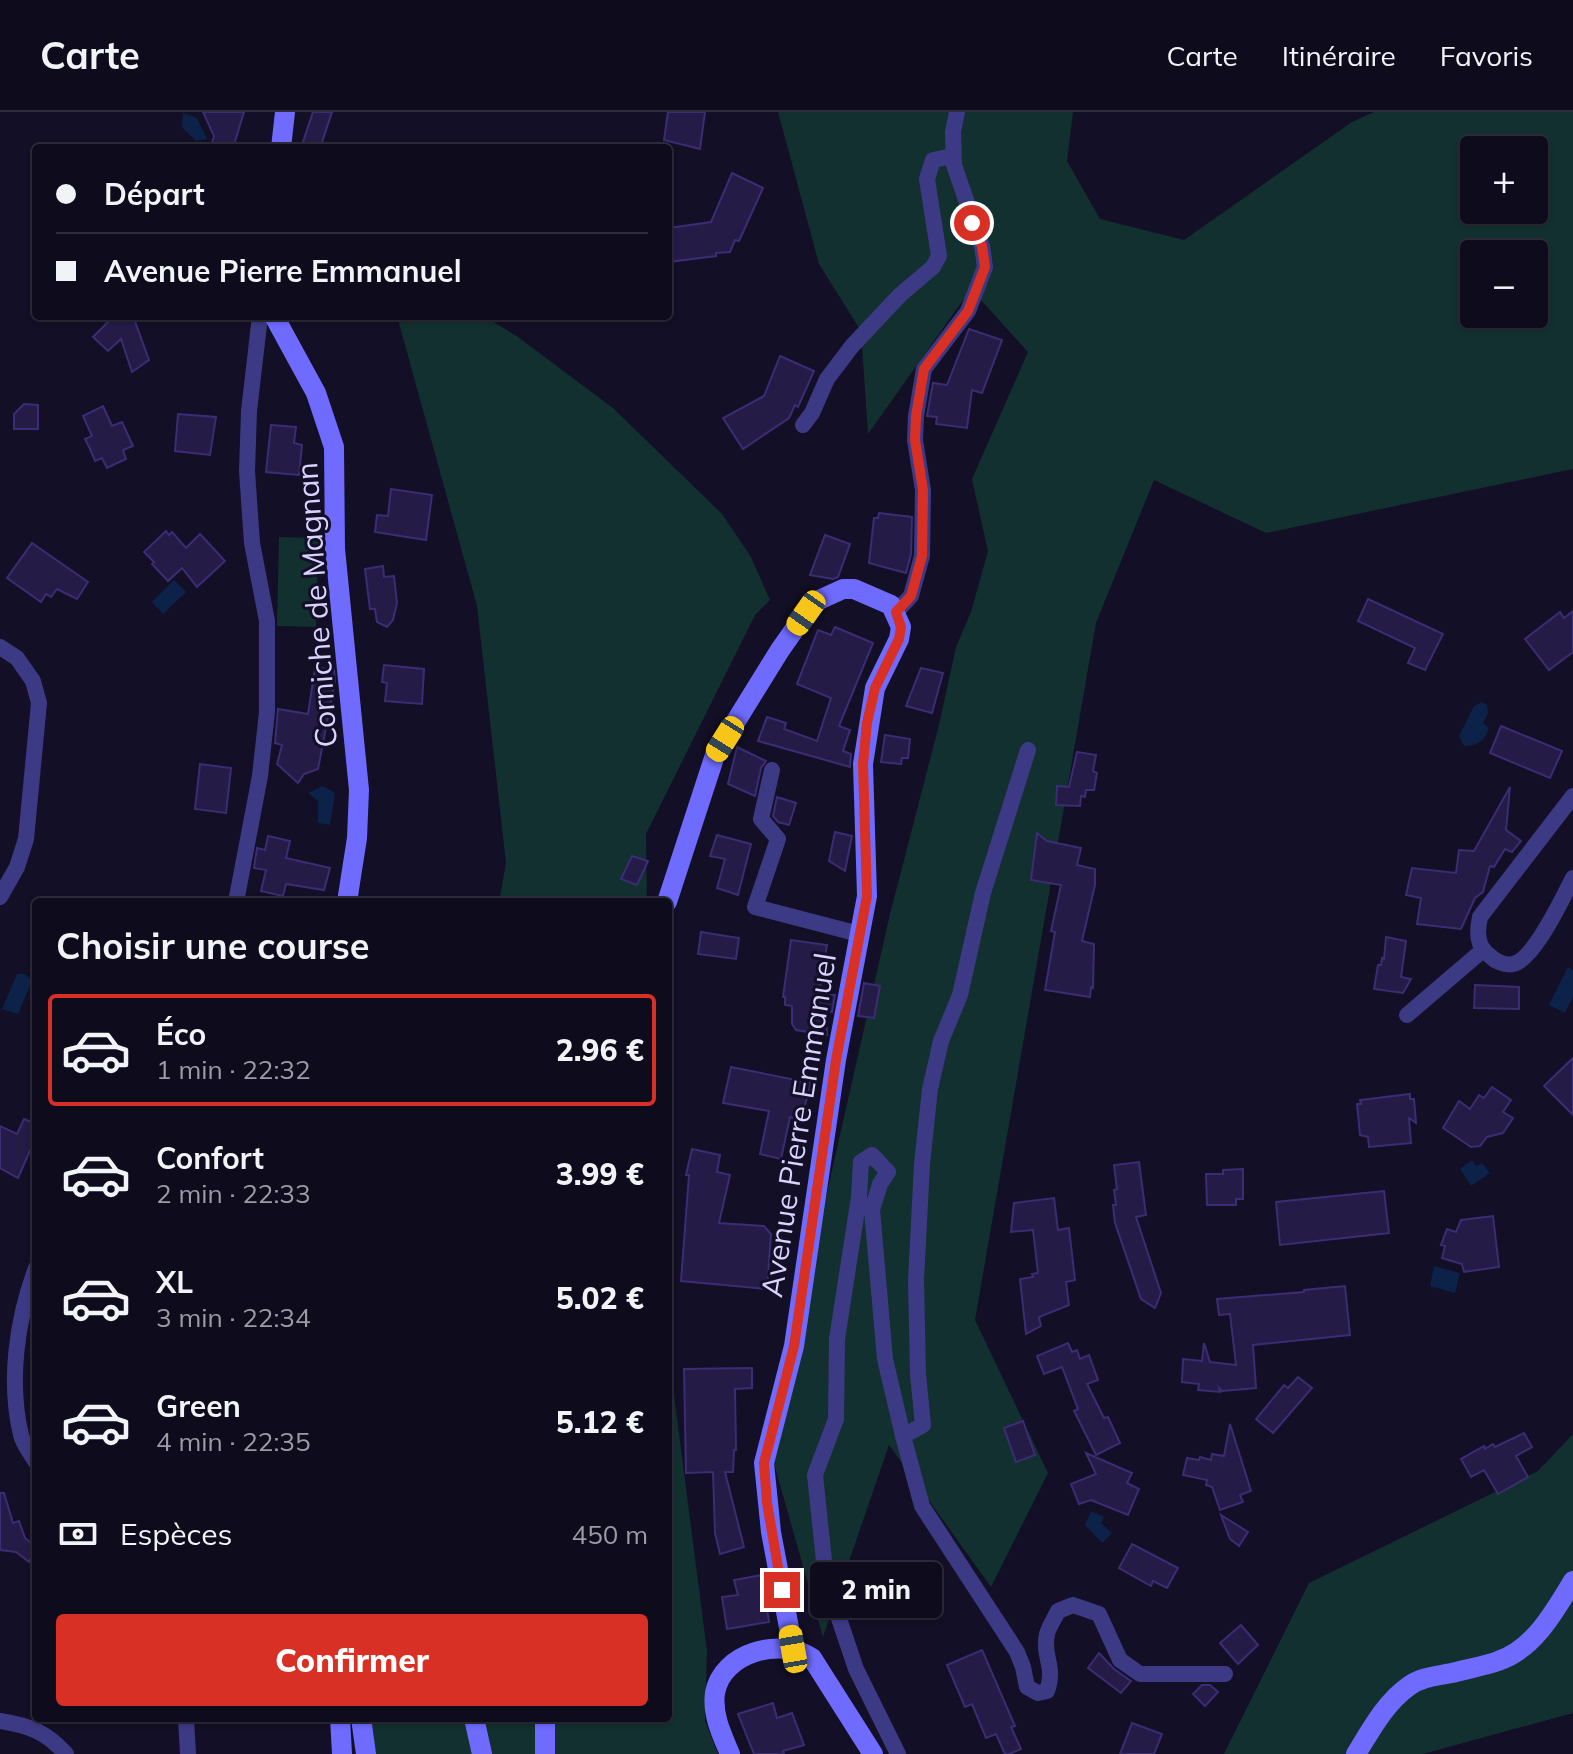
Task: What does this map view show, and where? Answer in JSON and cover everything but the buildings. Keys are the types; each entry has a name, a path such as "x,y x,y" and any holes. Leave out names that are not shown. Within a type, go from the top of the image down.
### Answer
{"street":[{"path":"281,144 285,112"},
{"path":"668,898 715,755 806,613 819,600 843,589 854,589 884,601 896,612 911,596 922,556 923,490 915,440 924,369 968,311 985,267 982,246 954,165 953,132 957,112"},
{"path":"803,425 812,413 827,379 852,346 900,295 933,267 939,256 927,179 933,160 953,156"},
{"path":"237,898 260,776 267,712 267,621 252,543 247,471 249,411 260,320"},
{"name":"Corniche de Magnan","path":"276,320 316,393 334,447 335,549 359,790 357,838 348,898"},
{"name":"Avenue Pierre Emmanuel","path":"793,1649 771,1532 764,1463 794,1346 836,1060 867,896 863,764 867,723 875,688 899,639 901,627 896,612"},
{"path":"0,647 17,658 33,681 39,703 26,839 17,867 0,897"},
{"path":"903,1436 923,1425 918,1374 916,1280 922,1164 930,1089 941,1041 960,995 983,893 1028,750"},
{"path":"772,770 761,819 778,839 755,907 859,934"},
{"path":"1573,796 1480,917 1478,939 1483,950 1502,963 1513,964 1523,958 1532,949 1573,878"},
{"path":"1407,1015 1483,950"},
{"path":"898,1754 856,1669 826,1580 815,1475 836,1419 837,1339 859,1197 861,1162 872,1155 888,1172 880,1184 872,1210 885,1359 922,1506 1017,1652 1027,1687 1038,1693 1047,1691 1052,1676 1046,1651 1047,1633 1058,1611 1073,1605 1099,1614 1120,1660 1140,1674 1225,1674"},
{"path":"32,1279 24,1299 15,1372 21,1438 32,1456"},
{"path":"1356,1754 1382,1712 1410,1685 1427,1677 1500,1660 1520,1650 1553,1613 1573,1581"},
{"path":"730,1754 714,1706 720,1678 729,1667 753,1653 781,1648 793,1649 812,1658 873,1754"},
{"path":"0,1721 33,1728 51,1738 66,1754"},
{"path":"186,1722 188,1754"},
{"path":"340,1722 342,1754"},
{"path":"362,1722 366,1754"},
{"path":"475,1722 482,1754"},
{"path":"545,1722 545,1754"}],"green space":[{"path":"778,112 1073,112 1067,161 1100,219 1184,240 1352,122 1374,112 1573,112 1573,469 1266,533 1154,480 1096,623 975,1320 1048,1473 991,1587 889,1445 823,1637 773,1460 814,1250 890,914 956,647 971,612 988,551 972,479 1028,352 971,289 868,434 861,331 819,264"},
{"path":"398,320 490,320 613,408 722,514 751,557 770,600 755,615 646,834 647,898 500,898 506,863 477,606"},
{"path":"279,537 318,538 316,627 277,626"},
{"path":"672,1379 707,1651 705,1721 718,1754 367,1754 358,1722 672,1722"},
{"path":"1573,1434 1573,1713 1423,1754 1224,1754 1309,1583 1538,1471"}],"water":[{"path":"183,113 197,118 207,139 196,141 182,127"},
{"path":"174,580 186,592 163,614 152,602"},
{"path":"1482,702 1487,705 1488,713 1483,723 1489,728 1487,733 1480,742 1464,746 1459,736 1474,706"},
{"path":"323,786 335,793 330,825 318,823 318,801 308,793"},
{"path":"1568,967 1573,970 1573,996 1565,1013 1549,1005"},
{"path":"17,974 25,974 32,981 18,1014 2,1009"},
{"path":"1472,1160 1476,1166 1482,1163 1490,1173 1471,1186 1460,1169"},
{"path":"1434,1266 1460,1273 1455,1293 1430,1286"},
{"path":"1091,1511 1104,1517 1101,1523 1112,1533 1102,1543 1085,1525"}],"route":[{"path":"782,1590 771,1532 764,1463 794,1346 836,1060 867,896 863,764 867,723 875,688 899,639 901,627 896,612 911,596 922,556 923,490 915,440 916,416 924,369 968,311 985,267 982,246 972,223"}]}
